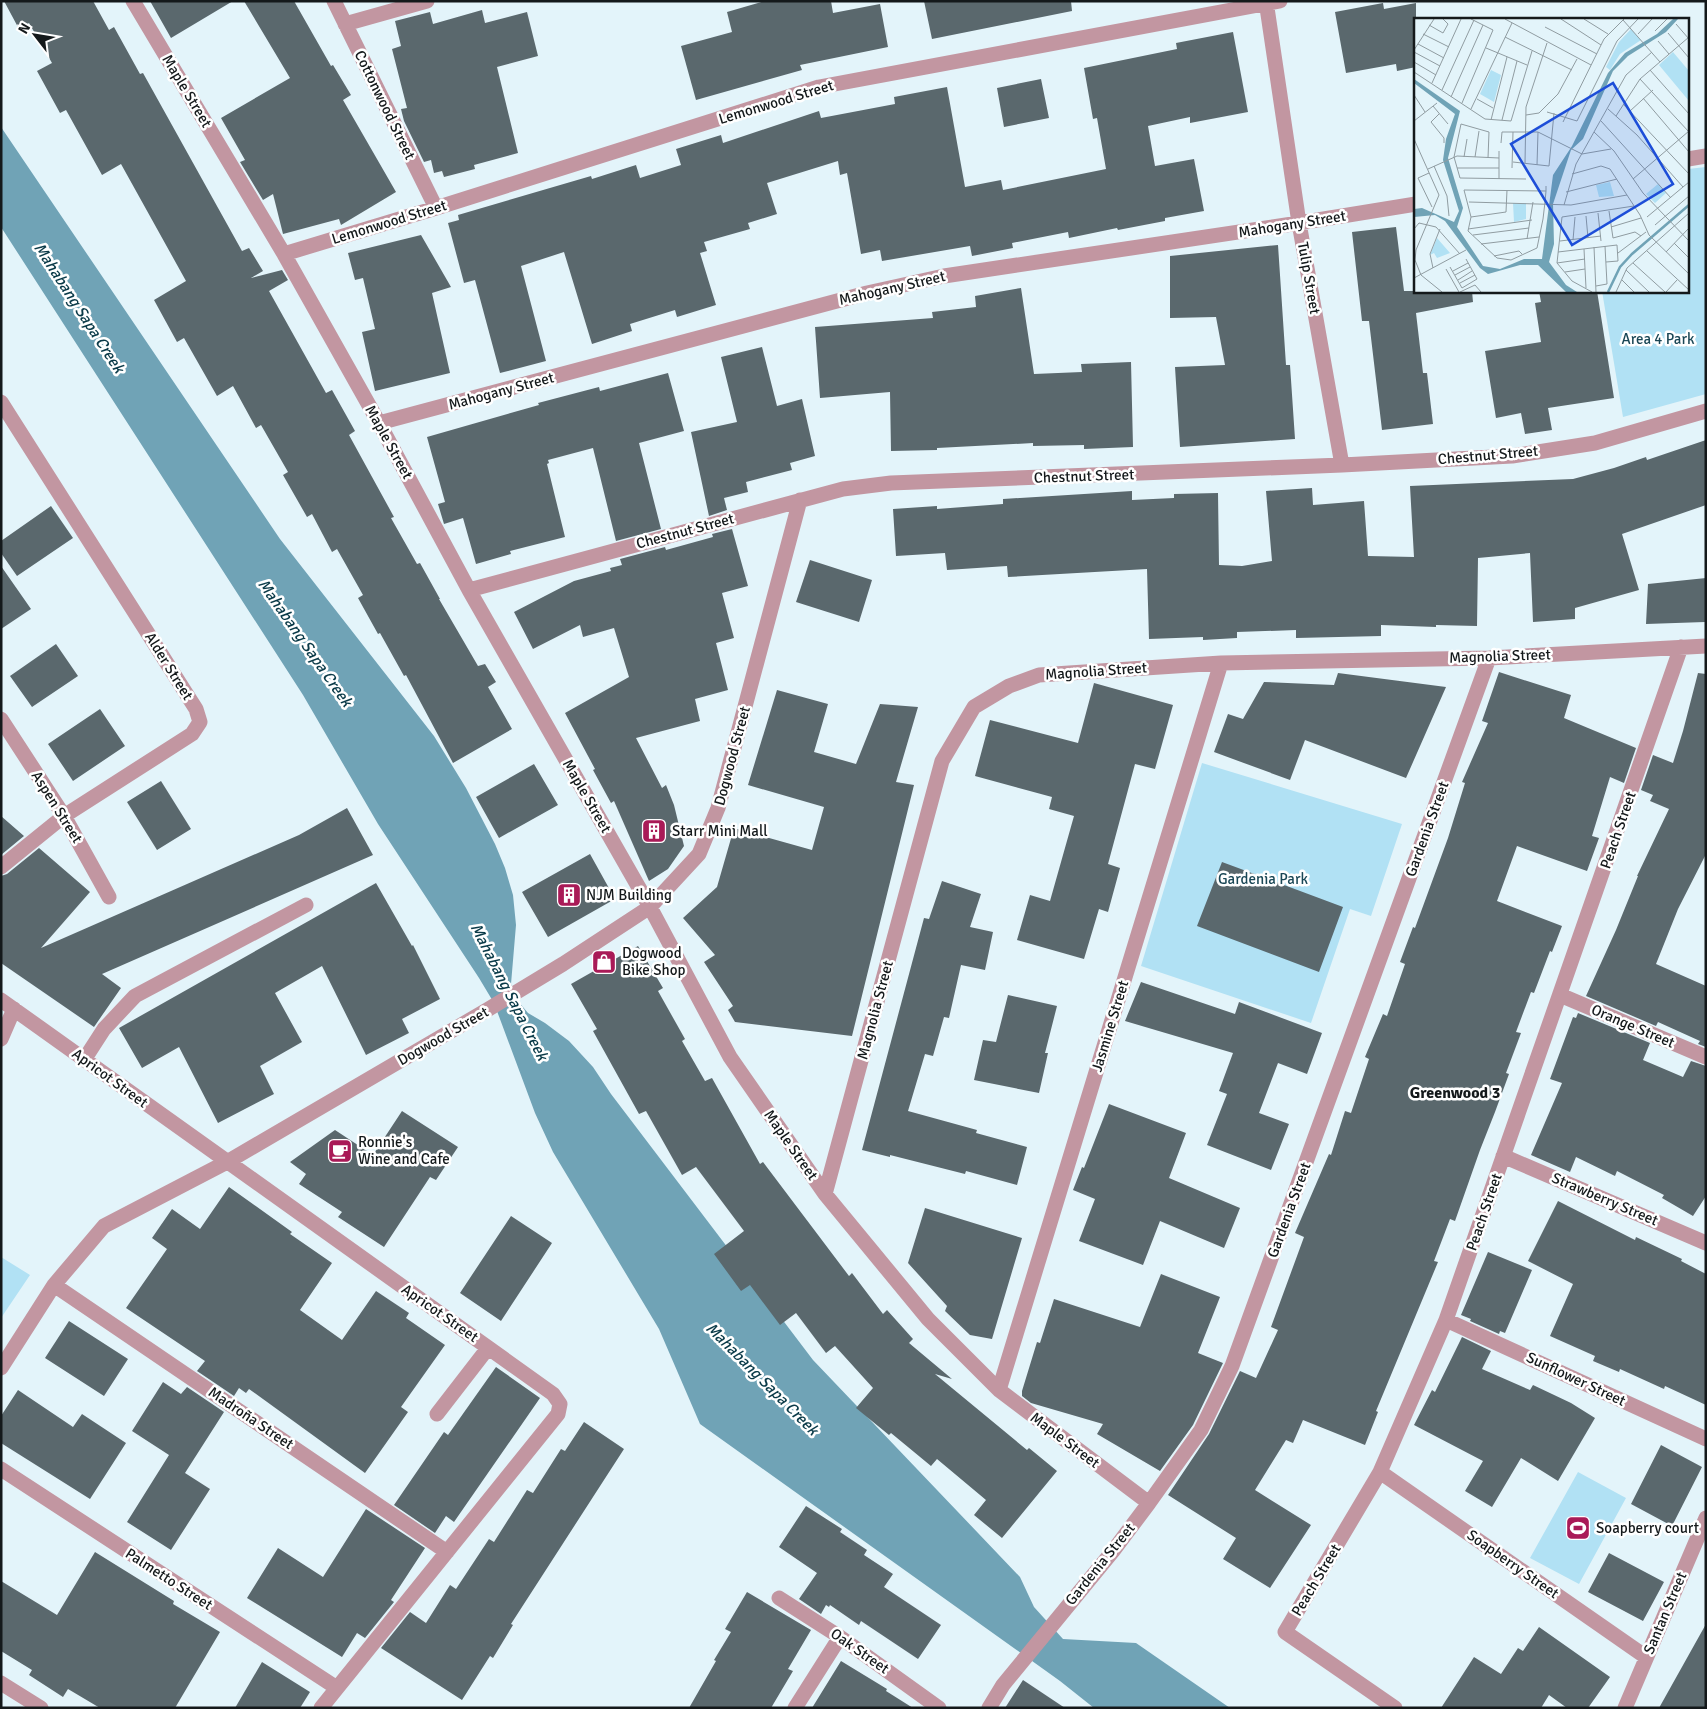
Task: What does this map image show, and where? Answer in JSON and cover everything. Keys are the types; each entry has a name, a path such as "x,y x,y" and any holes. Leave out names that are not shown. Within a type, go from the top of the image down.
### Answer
{"street":[{"name":"Maple Street","path":"133,1 284,254 379,423 469,590 650,908 730,1057 826,1194 928,1319 999,1390 1149,1503"},
{"name":"Cottonwood Street","path":"334,1 436,208"},
{"path":"345,24 427,1"},
{"name":"Lemonwood Street","path":"284,254 436,208 819,86 1271,2"},
{"name":"Tulip Street","path":"1271,2 1299,223 1342,465"},
{"path":"1690,159 1706,156"},
{"name":"Mahogany Street","path":"379,423 867,293 944,276 1414,204"},
{"name":"Alder Street","path":"1,402 196,709 200,722 192,734 64,816 1,867"},
{"name":"Chestnut Street","path":"469,590 843,489 892,483 1342,465 1512,456 1595,443 1706,411"},
{"name":"Dogwood Street","path":"1,1368 54,1285 104,1226 227,1162 487,1010 650,908 699,854 718,808 800,500"},
{"name":"Magnolia Street","path":"826,1194 942,761 974,707 1009,686 1039,675 1220,662 1489,658 1706,646"},
{"name":"Peach Street","path":"1395,1708 1285,1632 1380,1472 1446,1320 1681,647"},
{"name":"Gardenia Street","path":"989,1708 1003,1685 1113,1551 1201,1430 1232,1366 1489,658"},
{"name":"Jasmine Street","path":"999,1390 1220,662"},
{"name":"Aspen Street","path":"1,720 64,816 109,897"},
{"path":"84,1060 104,1029 134,996 306,905"},
{"name":"Orange Street","path":"1560,995 1706,1058"},
{"name":"Apricot Street","path":"1,1000 553,1394 560,1404 558,1414 321,1708"},
{"path":"1,1039 14,1009"},
{"name":"Strawberry Street","path":"1503,1156 1706,1243"},
{"name":"Madroña Street","path":"54,1285 447,1552"},
{"name":"Sunflower Street","path":"1446,1320 1706,1439"},
{"path":"437,1414 488,1348"},
{"name":"Palmetto Street","path":"1,1469 337,1688"},
{"name":"Soapberry Street","path":"1380,1472 1646,1657"},
{"name":"Santan Street","path":"1625,1708 1706,1518"},
{"name":"Oak Street","path":"779,1598 840,1636 939,1708"},
{"path":"795,1708 840,1636"},
{"path":"1,1683 41,1708"}],"green space":[{"name":"Area 4 Park","path":"1706,167 1706,394 1623,417 1602,292 1690,292 1690,169"},
{"name":"Gardenia Park","path":"1202,763 1402,824 1371,916 1350,909 1311,1023 1141,966"},
{"path":"1,1257 30,1275 1,1318"},
{"name":"Soapberry court","path":"1578,1472 1626,1498 1579,1584 1530,1558"}],"water":[{"name":"Mahabang Sapa Creek","path":"1,127 280,539 434,736 466,788 495,844 513,895 516,925 511,984 517,1000 528,1013 569,1041 593,1067 611,1094 813,1360 1020,1577 1034,1607 1063,1639 1136,1643 1230,1708 1094,1708 1060,1681 700,1424 659,1329 553,1152 535,1113 494,1003 378,824 303,695 1,227"}],"building":[{"path":"4,1 93,1 109,30 114,27 140,74 143,73 242,251 249,248 263,271 251,278 282,270 288,280 269,291 326,393 332,390 355,431 349,435 394,517 391,518 417,564 420,563 478,666 485,664 496,682 488,687 512,729 453,763 406,675 404,676 358,598 363,595 337,549 332,552 312,514 307,517 283,475 288,472 261,425 256,428 233,386 217,396 184,338 177,342 154,300 186,281 121,164 102,175 66,110 60,113 37,71 52,63 29,23 19,29"},
{"path":"150,1 233,1 171,38"},
{"path":"244,1 294,1 331,66 333,65 351,95 343,100 396,192 341,225 339,219 283,234 273,194 263,200 240,162 245,160 221,118 290,78"},
{"path":"765,1 831,1 833,13 880,4 888,47 800,65 802,70 696,100 681,46 732,32 727,12"},
{"path":"924,1 1071,1 1072,11 932,39"},
{"path":"1383,3 1384,9 1416,3 1416,18 1414,18 1414,67 1397,71 1396,64 1346,73 1335,12"},
{"path":"482,10 485,23 527,12 538,56 497,67 518,153 474,165 475,169 444,177 442,171 434,173 431,160 424,162 404,121 401,109 407,108 392,49 401,46 395,21 430,12 433,24"},
{"path":"1233,32 1248,112 1190,123 1190,117 1148,126 1155,166 1194,159 1204,211 1165,218 1165,221 1069,238 1068,232 1012,243 1013,248 972,256 970,246 882,261 880,250 861,254 847,173 840,175 838,161 767,183 777,214 748,223 750,229 704,242 707,251 700,253 716,305 677,317 675,310 630,324 632,331 592,344 564,252 521,266 546,361 500,373 475,280 464,283 448,223 459,220 458,215 591,176 592,179 636,165 640,178 681,165 676,149 721,135 723,143 819,111 821,118 895,104 894,97 947,87 965,187 1001,180 1003,190 1106,169 1097,118 1093,119 1084,68 1177,49 1176,43"},
{"path":"1041,79 1049,118 1004,127 997,88"},
{"path":"1396,227 1404,291 1472,292 1473,302 1416,313 1423,373 1427,373 1433,424 1382,430 1369,321 1362,321 1352,232"},
{"path":"421,235 451,287 432,293 450,373 375,391 362,332 375,329 363,278 355,280 348,253"},
{"path":"1278,245 1286,365 1290,365 1295,439 1180,447 1175,367 1225,365 1216,317 1170,318 1170,256"},
{"path":"1021,288 1034,374 1082,372 1081,364 1131,362 1133,447 1084,449 1084,445 1033,446 1033,443 937,448 937,450 891,451 890,392 820,398 815,327 933,318 932,312 976,307 975,296"},
{"path":"1539,292 1597,292 1614,398 1548,408 1552,430 1525,434 1521,413 1496,418 1485,351 1541,342 1535,303 1541,302"},
{"path":"762,347 777,406 802,399 815,456 790,463 792,470 746,482 748,492 724,498 727,510 709,516 691,432 737,422 721,357"},
{"path":"668,373 684,431 639,443 661,529 616,541 593,448 548,460 549,463 547,464 565,537 510,551 511,554 476,564 463,518 444,524 438,504 445,502 427,437 539,405 538,403 599,387 600,391"},
{"path":"1706,440 1706,505 1622,534 1639,590 1575,608 1575,619 1533,622 1530,553 1478,558 1477,626 1381,625 1381,636 1296,638 1296,630 1237,632 1237,638 1203,640 1203,637 1149,639 1147,569 1008,577 1007,566 947,570 945,553 896,556 893,509 937,506 937,509 1003,504 1003,499 1132,491 1132,500 1174,498 1174,494 1218,493 1219,565 1242,566 1272,561 1266,491 1312,488 1313,505 1364,501 1368,556 1414,557 1410,486 1573,479 1646,457 1647,460"},
{"path":"51,506 73,538 17,576 1,553 1,541"},
{"path":"732,529 748,586 722,593 734,638 716,643 728,690 695,699 700,721 636,738 662,788 666,785 674,805 684,846 668,869 649,881 614,801 611,803 565,713 629,677 614,628 583,637 580,625 533,649 514,612 574,581 611,571 610,568 622,565 620,559 665,547 666,550 713,537 712,534"},
{"path":"810,560 872,580 859,622 796,602"},
{"path":"1,566 31,609 1,629"},
{"path":"1706,578 1705,622 1646,624 1648,584"},
{"path":"56,644 78,676 32,707 10,676"},
{"path":"1499,672 1571,695 1564,718 1636,748 1624,783 1610,777 1592,836 1599,838 1587,871 1517,846 1497,901 1562,926 1534,993 1531,992 1516,1032 1521,1033 1506,1073 1509,1074 1455,1221 1450,1219 1434,1261 1438,1262 1376,1411 1378,1412 1365,1445 1303,1420 1293,1443 1286,1440 1255,1490 1311,1525 1270,1588 1223,1559 1236,1538 1168,1495 1209,1434 1240,1371 1256,1378 1278,1330 1271,1327 1304,1237 1295,1233 1329,1154 1331,1155 1345,1111 1351,1113 1369,1059 1365,1057 1383,1014 1387,1016 1405,964 1400,962 1413,927 1415,928 1448,838 1465,783 1462,782 1488,723 1482,721"},
{"path":"1338,673 1446,687 1406,778 1305,740 1290,780 1214,752 1228,714 1243,719 1264,682 1334,685"},
{"path":"1698,673 1706,674 1706,854 1678,909 1656,964 1706,986 1706,1047 1698,1044 1700,1041 1658,1022 1656,1026 1586,996 1616,930 1637,876 1669,809 1650,801 1653,795 1641,790 1653,755 1673,763"},
{"path":"1094,683 1173,705 1155,769 1135,764 1108,864 1120,868 1108,912 1099,909 1084,959 1017,940 1030,895 1050,901 1074,816 1049,809 1052,797 975,776 990,720 1078,743"},
{"path":"777,690 828,704 814,752 856,764 880,704 918,707 896,782 914,785 852,1036 735,1022 728,1010 733,1006 704,962 715,955 683,918 717,887 734,828 812,850 824,807 748,785"},
{"path":"100,709 125,746 73,781 48,744"},
{"path":"534,764 558,805 499,838 476,797"},
{"path":"161,781 191,829 157,850 127,802"},
{"path":"347,808 373,855 102,974 121,988 94,1027 1,963 1,876 7,874 39,848 90,892 41,948 299,835"},
{"path":"1,816 24,836 1,855"},
{"name":"NJM Building","path":"590,854 615,899 548,937 522,892"},
{"path":"1222,862 1343,907 1319,972 1197,926"},
{"path":"942,881 981,894 970,927 993,932 985,970 961,965 949,1018 944,1017 933,1056 925,1054 908,1111 977,1130 976,1133 1027,1147 1017,1185 966,1171 965,1174 862,1150 924,918 929,919"},
{"path":"376,883 413,945 440,999 402,1019 409,1033 366,1055 322,966 275,993 302,1042 260,1066 274,1094 218,1123 179,1047 142,1068 119,1028"},
{"path":"638,946 663,988 658,991 685,1039 682,1041 705,1081 712,1078 760,1164 763,1162 849,1276 852,1273 883,1314 887,1310 913,1339 909,1343 952,1379 935,1374 1027,1450 1029,1448 1057,1471 1002,1538 974,1515 986,1500 937,1459 931,1466 891,1433 889,1435 856,1408 873,1388 835,1346 826,1353 796,1313 780,1325 750,1285 741,1291 714,1254 744,1231 696,1167 682,1175 646,1111 639,1114 593,1031 597,1029 571,984"},
{"path":"1141,982 1235,1014 1239,1002 1322,1033 1307,1074 1278,1063 1259,1113 1289,1124 1271,1170 1207,1145 1227,1094 1219,1091 1233,1053 1125,1021"},
{"path":"1008,995 1057,1006 1045,1053 1048,1053 1039,1093 974,1080 983,1040 996,1042"},
{"path":"1578,1013 1650,1043 1643,1060 1683,1077 1691,1061 1706,1066 1706,1196 1693,1216 1662,1198 1664,1195 1617,1171 1615,1176 1576,1157 1570,1172 1531,1155 1562,1083 1550,1079 1573,1017 1576,1018"},
{"path":"1109,1104 1186,1133 1169,1178 1240,1208 1224,1248 1160,1221 1143,1265 1079,1241 1095,1199 1073,1190 1082,1167 1084,1168"},
{"path":"402,1111 458,1147 436,1180 430,1177 384,1247 338,1217 342,1212 299,1184 306,1174 290,1162 335,1130 373,1155"},
{"path":"229,1187 292,1232 290,1234 332,1263 300,1310 342,1340 376,1291 409,1313 406,1318 445,1345 401,1407 408,1412 365,1473 249,1389 246,1393 239,1388 234,1396 197,1371 205,1361 126,1308 167,1249 152,1238 172,1209 200,1229"},
{"path":"1558,1201 1635,1240 1636,1237 1682,1259 1681,1261 1706,1274 1706,1405 1665,1386 1664,1389 1620,1369 1619,1372 1593,1361 1595,1356 1550,1336 1573,1284 1528,1261"},
{"path":"925,1208 1022,1238 992,1339 970,1335 945,1311 947,1306 908,1263"},
{"path":"511,1216 552,1243 501,1321 460,1293"},
{"path":"1488,1252 1532,1270 1505,1333 1500,1331 1499,1334 1461,1315"},
{"path":"1161,1274 1220,1297 1198,1353 1223,1363 1193,1425 1160,1471 1097,1434 1103,1424 1031,1403 1022,1396 1022,1391 1037,1342 1040,1343 1054,1299 1140,1327"},
{"path":"69,1321 128,1359 104,1396 45,1358"},
{"path":"1462,1337 1491,1351 1482,1369 1530,1390 1533,1385 1571,1403 1595,1418 1558,1481 1521,1458 1492,1507 1465,1491 1483,1461 1414,1425 1432,1390 1435,1392"},
{"path":"496,1367 540,1398 454,1522 446,1516 435,1533 394,1505 444,1432 448,1435"},
{"path":"163,1382 181,1394 187,1387 224,1412 185,1473 210,1489 171,1550 127,1522 169,1455 132,1431"},
{"path":"18,1390 73,1427 82,1414 126,1443 90,1499 1,1443 1,1416"},
{"path":"584,1422 624,1449 511,1624 513,1625 493,1658 490,1656 462,1700 381,1648 410,1612 426,1623 450,1585 456,1589 489,1539 494,1542 527,1490 533,1493 561,1449 565,1451"},
{"path":"1661,1445 1702,1467 1672,1526 1631,1504"},
{"path":"806,1506 842,1529 840,1532 867,1550 864,1555 893,1574 884,1587 941,1625 918,1659 861,1621 859,1625 830,1605 829,1607 826,1605 821,1614 799,1599 817,1573 779,1547"},
{"path":"366,1509 425,1548 391,1600 394,1602 365,1638 357,1633 342,1657 247,1598 278,1548 323,1577"},
{"path":"95,1552 174,1601 173,1604 220,1632 175,1708 100,1708 68,1689 63,1697 29,1675 32,1670 1,1651 1,1581 57,1615"},
{"path":"1609,1553 1664,1582 1643,1621 1588,1592"},
{"path":"747,1592 811,1630 788,1669 793,1671 771,1708 689,1708 731,1632 725,1629"},
{"path":"1706,1624 1706,1708 1659,1708"},
{"path":"1539,1627 1610,1677 1588,1708 1567,1708 1549,1695 1541,1708 1441,1708 1474,1657 1501,1674 1518,1648 1523,1651"},
{"path":"841,1661 887,1689 886,1691 913,1708 812,1708"},
{"path":"262,1662 310,1692 300,1708 235,1708"},
{"path":"1023,1680 1065,1708 1005,1708"}],"place":[{"name":"Starr Mini Mall","path":"654,831"},
{"name":"NJM Building","path":"569,895"},
{"name":"Dogwood Bike Shop","path":"604,962"},
{"name":"Ronnie's Wine and Cafe","path":"340,1151"},
{"name":"Soapberry court","path":"1578,1528"}],"district":[{"name":"Greenwood 3","path":"1455,1093"}]}
